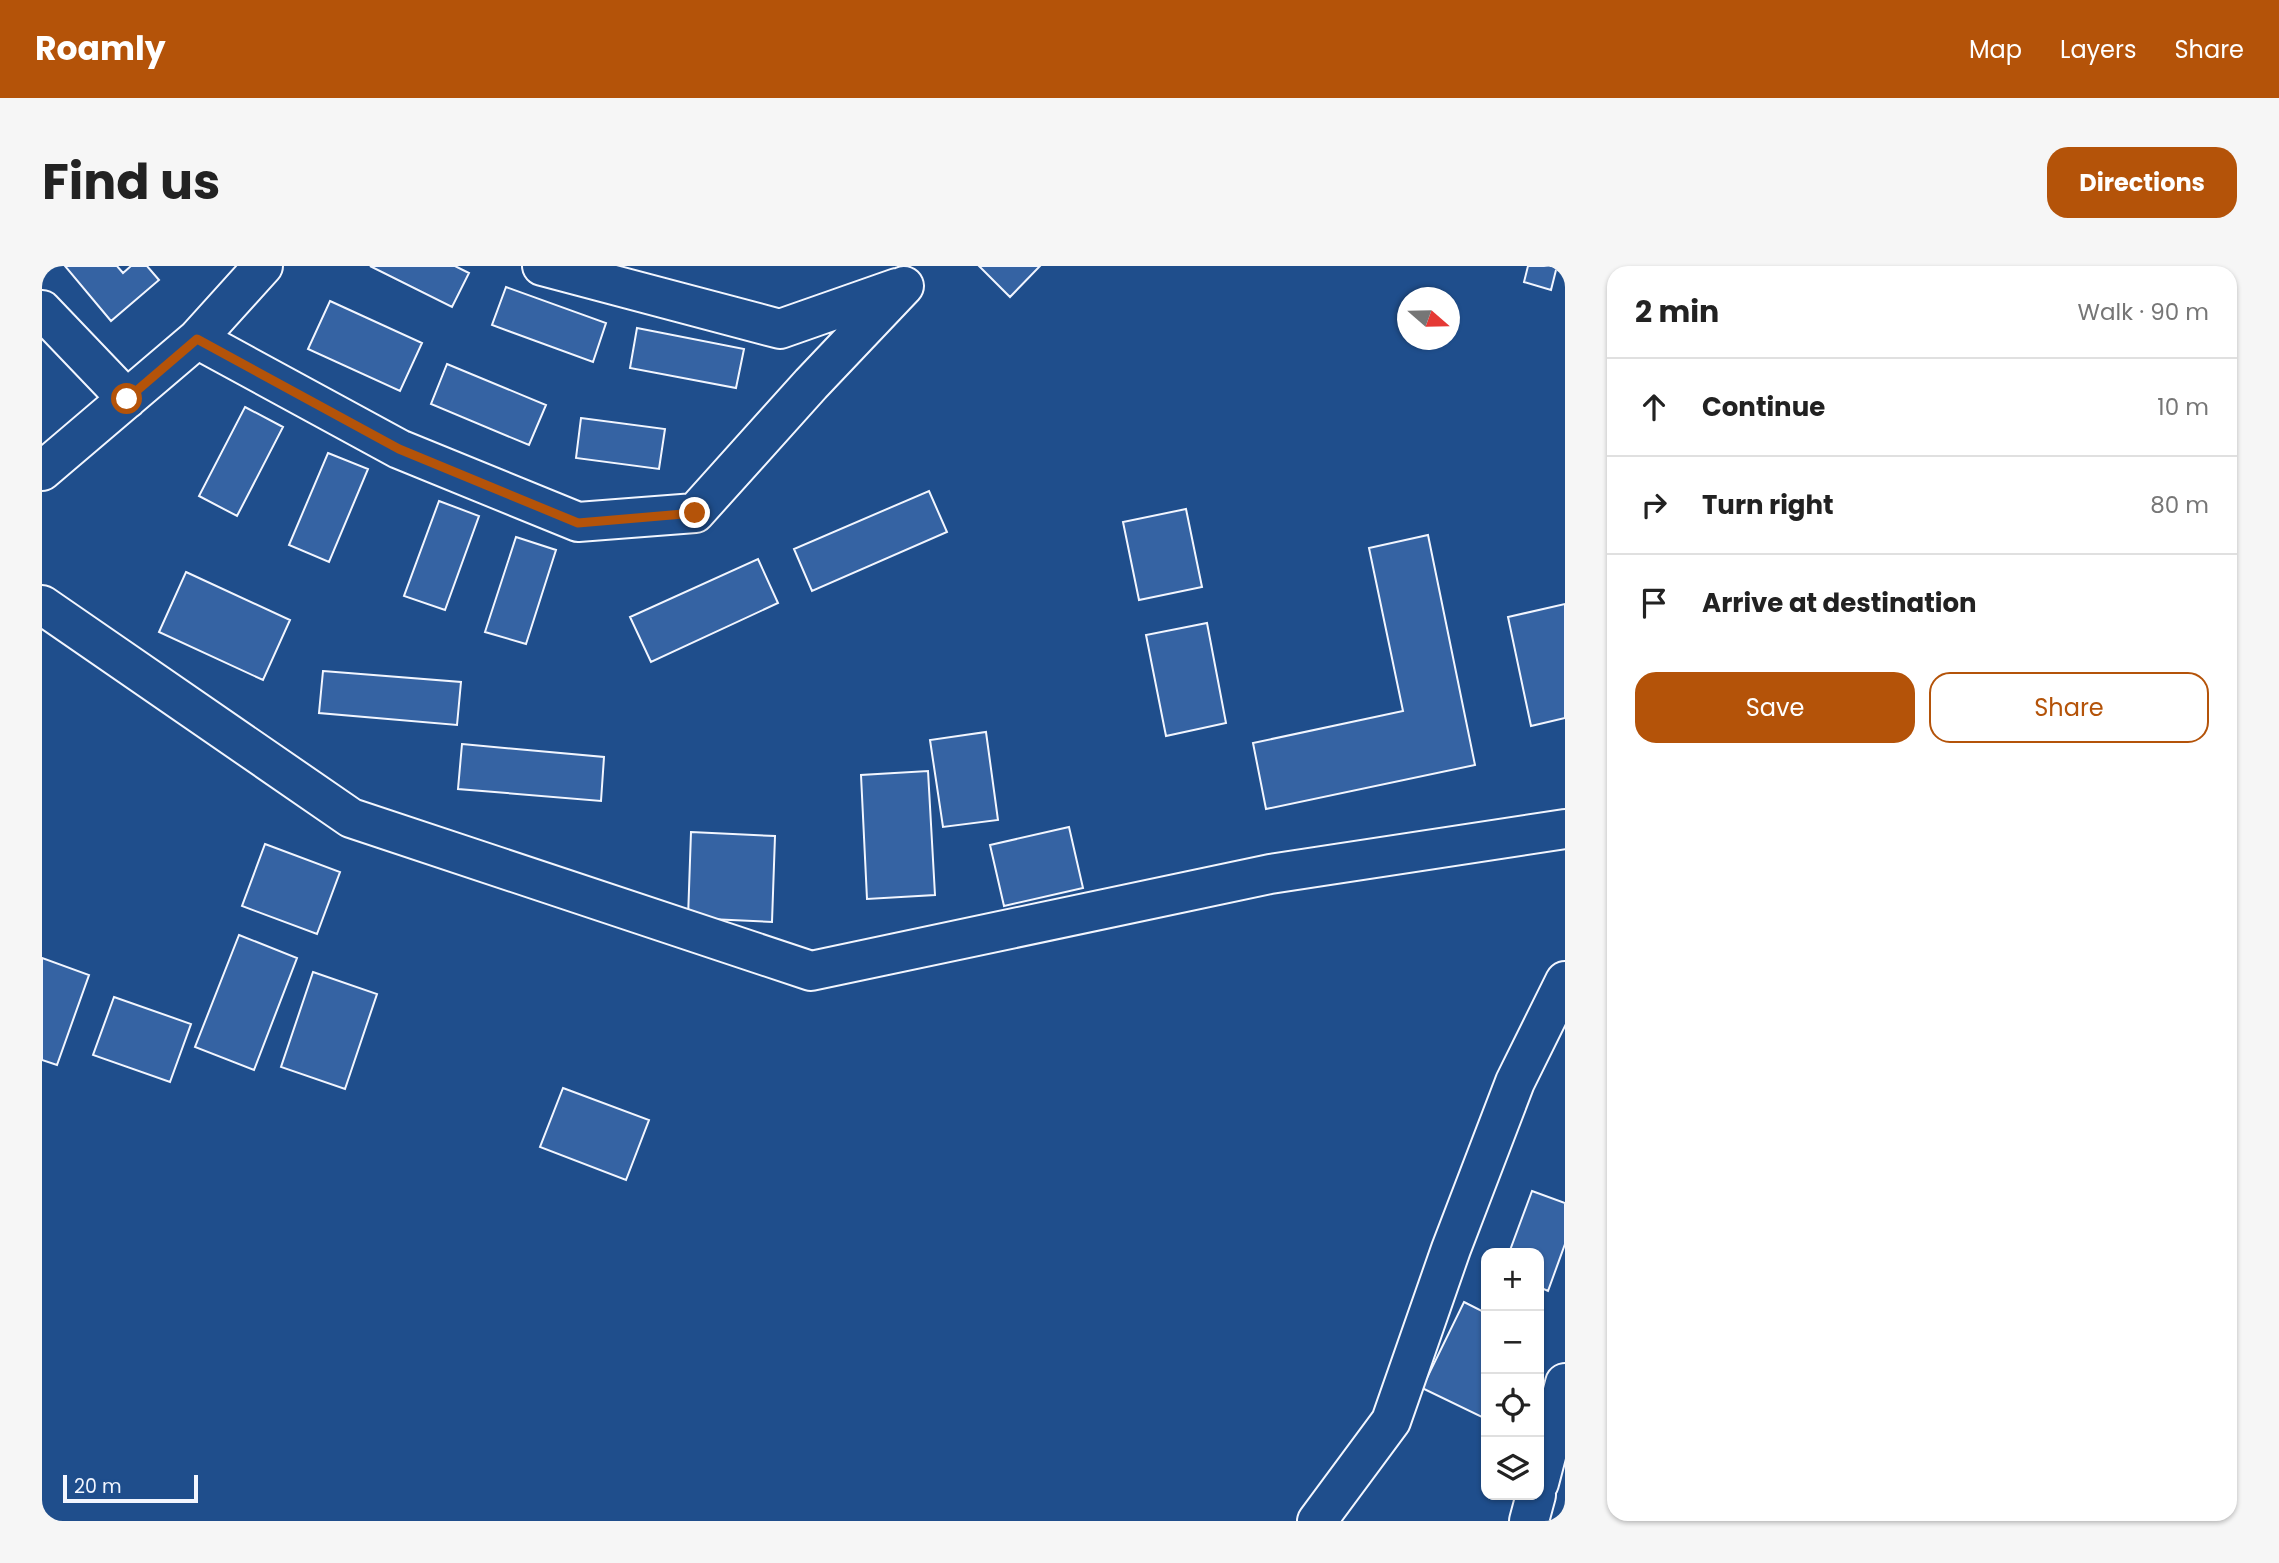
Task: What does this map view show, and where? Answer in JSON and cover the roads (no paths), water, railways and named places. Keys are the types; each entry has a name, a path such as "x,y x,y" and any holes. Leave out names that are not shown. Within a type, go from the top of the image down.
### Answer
{"street":[{"path":"42,471 197,339 263,266"},
{"path":"542,266 780,329 913,276"},
{"path":"197,339 399,449 578,523 695,513 913,276"},
{"path":"42,310 127,399"},
{"path":"42,605 351,818 811,971 1270,874 1565,829"},
{"path":"1317,1521 1391,1421 1451,1249 1515,1083 1565,981"},
{"path":"1544,1464 1565,1383"},
{"path":"1529,1521 1535,1500"}]}
